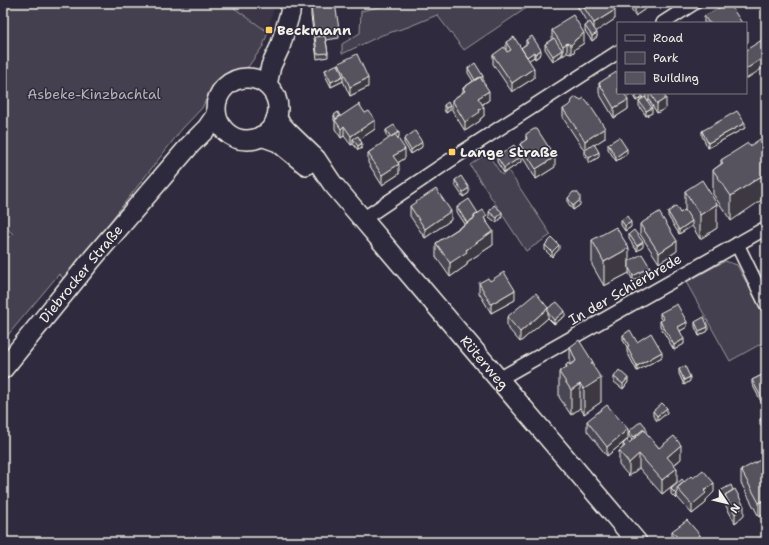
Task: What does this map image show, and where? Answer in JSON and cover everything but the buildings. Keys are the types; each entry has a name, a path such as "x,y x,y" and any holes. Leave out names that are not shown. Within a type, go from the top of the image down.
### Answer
{"main road":[{"path":"258,82 260,61 287,3"},
{"path":"258,82 271,66 280,47 290,13 291,3"},
{"path":"238,79 258,82 274,95 278,106 276,119 270,129 261,136 250,140 239,139 228,134 220,126 216,115 216,103 220,93 228,84 238,79"},
{"name":"Diebrocker Straße","path":"3,369 93,258 190,145 207,128 216,115"},
{"name":"Rüterweg","path":"276,119 316,159 332,183 637,542"},
{"name":"Diebrocker Straße","path":"161,180 214,141 228,134"},
{"name":"Rüterweg","path":"261,136 278,142 308,167 332,183"}],"street":[{"path":"665,22 694,3"},
{"path":"363,219 455,157 617,53"},
{"name":"In der Schierbrede","path":"499,379 766,228"},
{"path":"737,244 766,304"}],"shaded area":[{"path":"227,3 275,3 268,32"}],"green space":[{"name":"Asbeke-Kinzbachtal","path":"3,3 227,3 268,32 263,46 248,67 224,75 209,93 202,108 182,129 65,280 59,274 3,341 3,241 13,234 3,225"},
{"path":"397,3 534,3 464,50 437,15 408,27 382,35 342,54 342,44 360,33 361,11"},
{"path":"487,153 502,175 508,170 551,235 526,251 470,165"},
{"path":"725,261 737,265 766,319 766,341 730,361 686,282"}],"place":[{"name":"Beckmann","path":"269,30"},
{"name":"Lange Straße","path":"452,152"}]}
